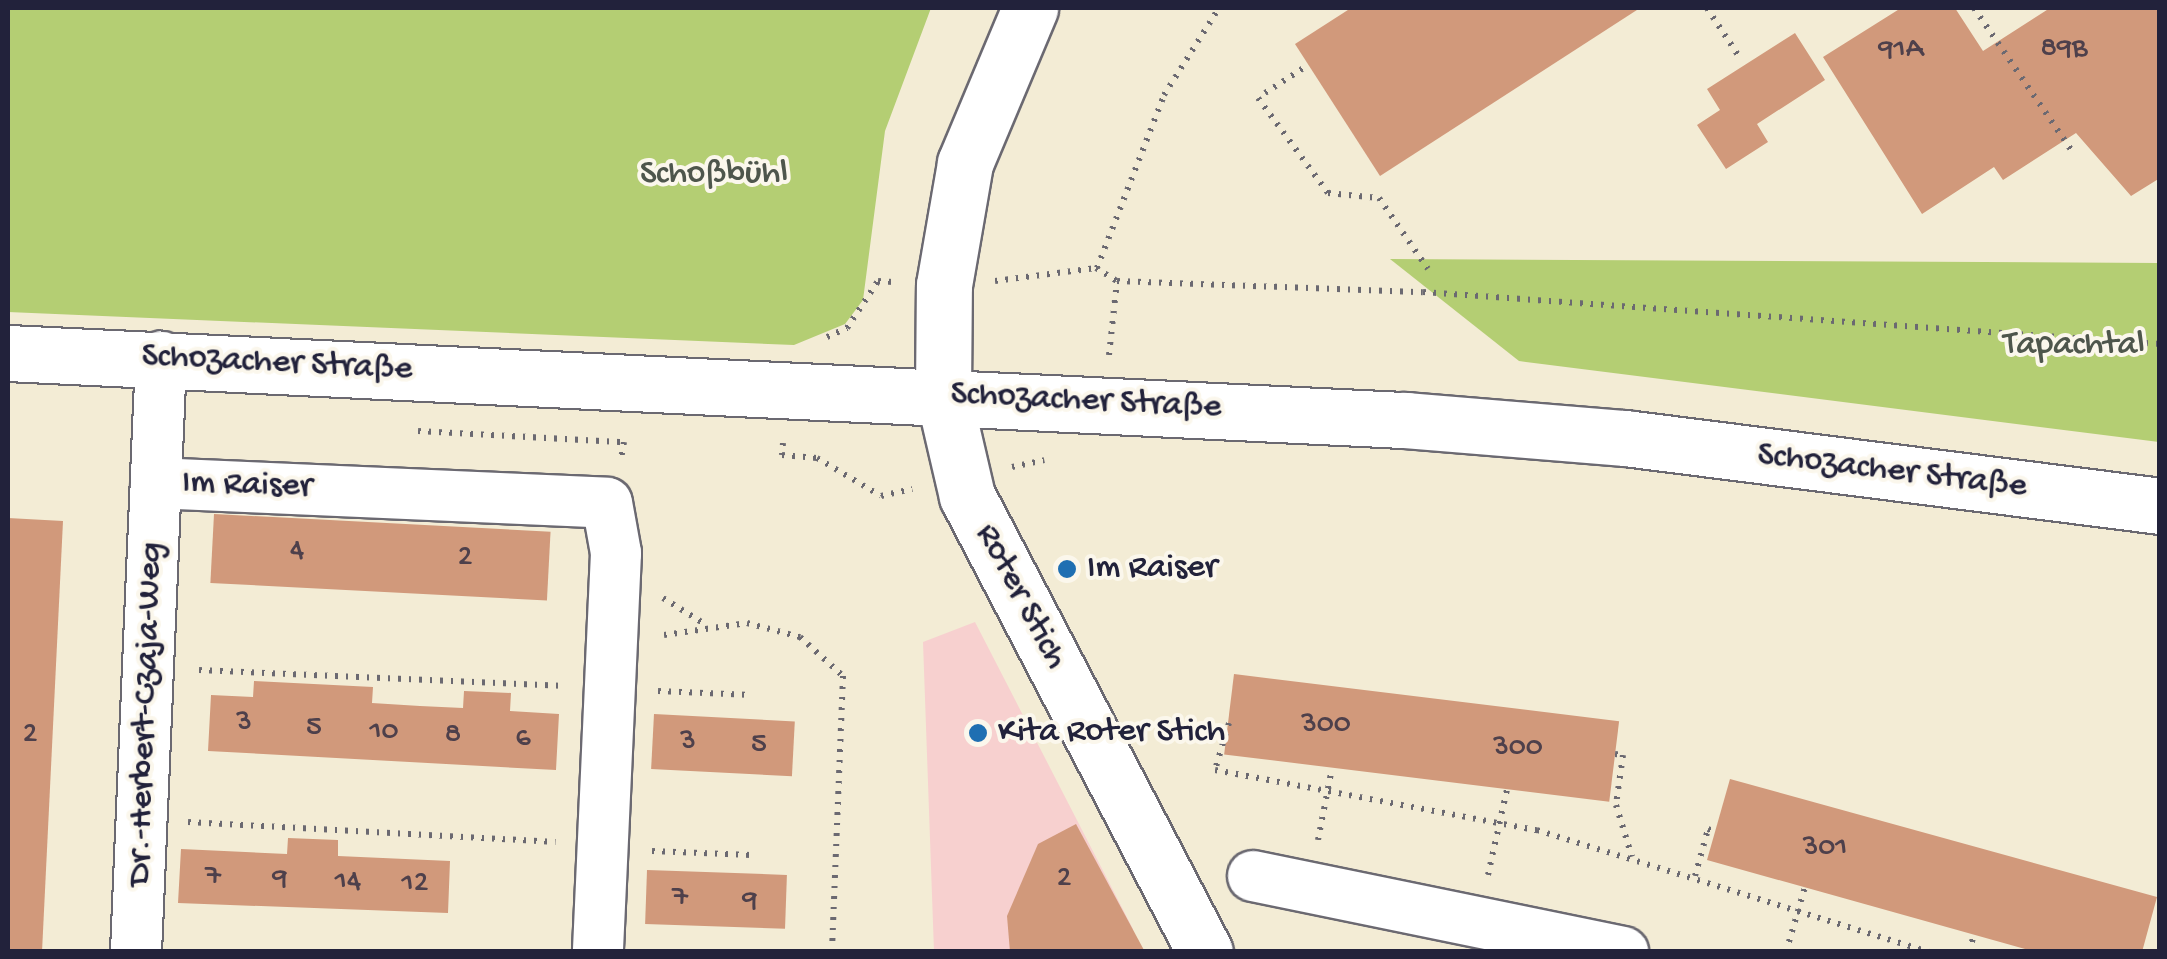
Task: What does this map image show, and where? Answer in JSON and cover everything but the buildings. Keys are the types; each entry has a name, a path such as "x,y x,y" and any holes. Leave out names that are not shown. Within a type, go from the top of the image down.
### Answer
{"main road":[{"name":"Roter Stich","path":"1030,8 965,163 944,285 943,394 967,496 1205,952"},
{"name":"Schozacher Straße","path":"8,353 943,394 1625,438 2160,506"}],"street":[{"name":"Dr.-Herbert-Czaja-Weg","path":"136,952 161,357"},
{"name":"Im Raiser","path":"156,483 607,504 616,553 598,952"},
{"path":"1253,876 1480,917 1623,952"}],"path":[{"path":"1096,268 1164,96 1219,8"},
{"path":"1707,8 1738,55"},
{"path":"1974,8 2074,154"},
{"path":"1308,65 1261,95 1328,193 1379,198 1428,269"},
{"path":"1004,281 1096,268 1117,281 1424,292 2160,344"},
{"path":"788,386 789,352 847,328 878,281"},
{"path":"1105,404 1117,281"},
{"path":"686,629 747,623 800,637 843,676 832,952"},
{"path":"198,670 752,696"},
{"path":"1229,723 1215,770 1499,824 1695,876 1929,952"},
{"path":"1614,754 1623,755 1616,805 1632,858"},
{"path":"1310,886 1332,768"},
{"path":"1480,917 1507,788"},
{"path":"188,822 752,855"},
{"path":"1695,876 1708,829 1715,832"},
{"path":"1786,952 1805,888"},
{"path":"1969,952 1974,934"}],"shaded area":[{"name":"Kita Roter Stich","path":"975,622 1133,929 1135,951 934,951 923,642"}],"green space":[{"name":"Schoßbühl","path":"8,8 931,8 885,131 863,300 845,324 794,345 8,312"},
{"name":"Tapachtal","path":"1390,259 2159,263 2159,442 1519,361"}],"place":[{"name":"Im Raiser","path":"1067,569"},
{"name":"Kita Roter Stich","path":"978,733"}]}
